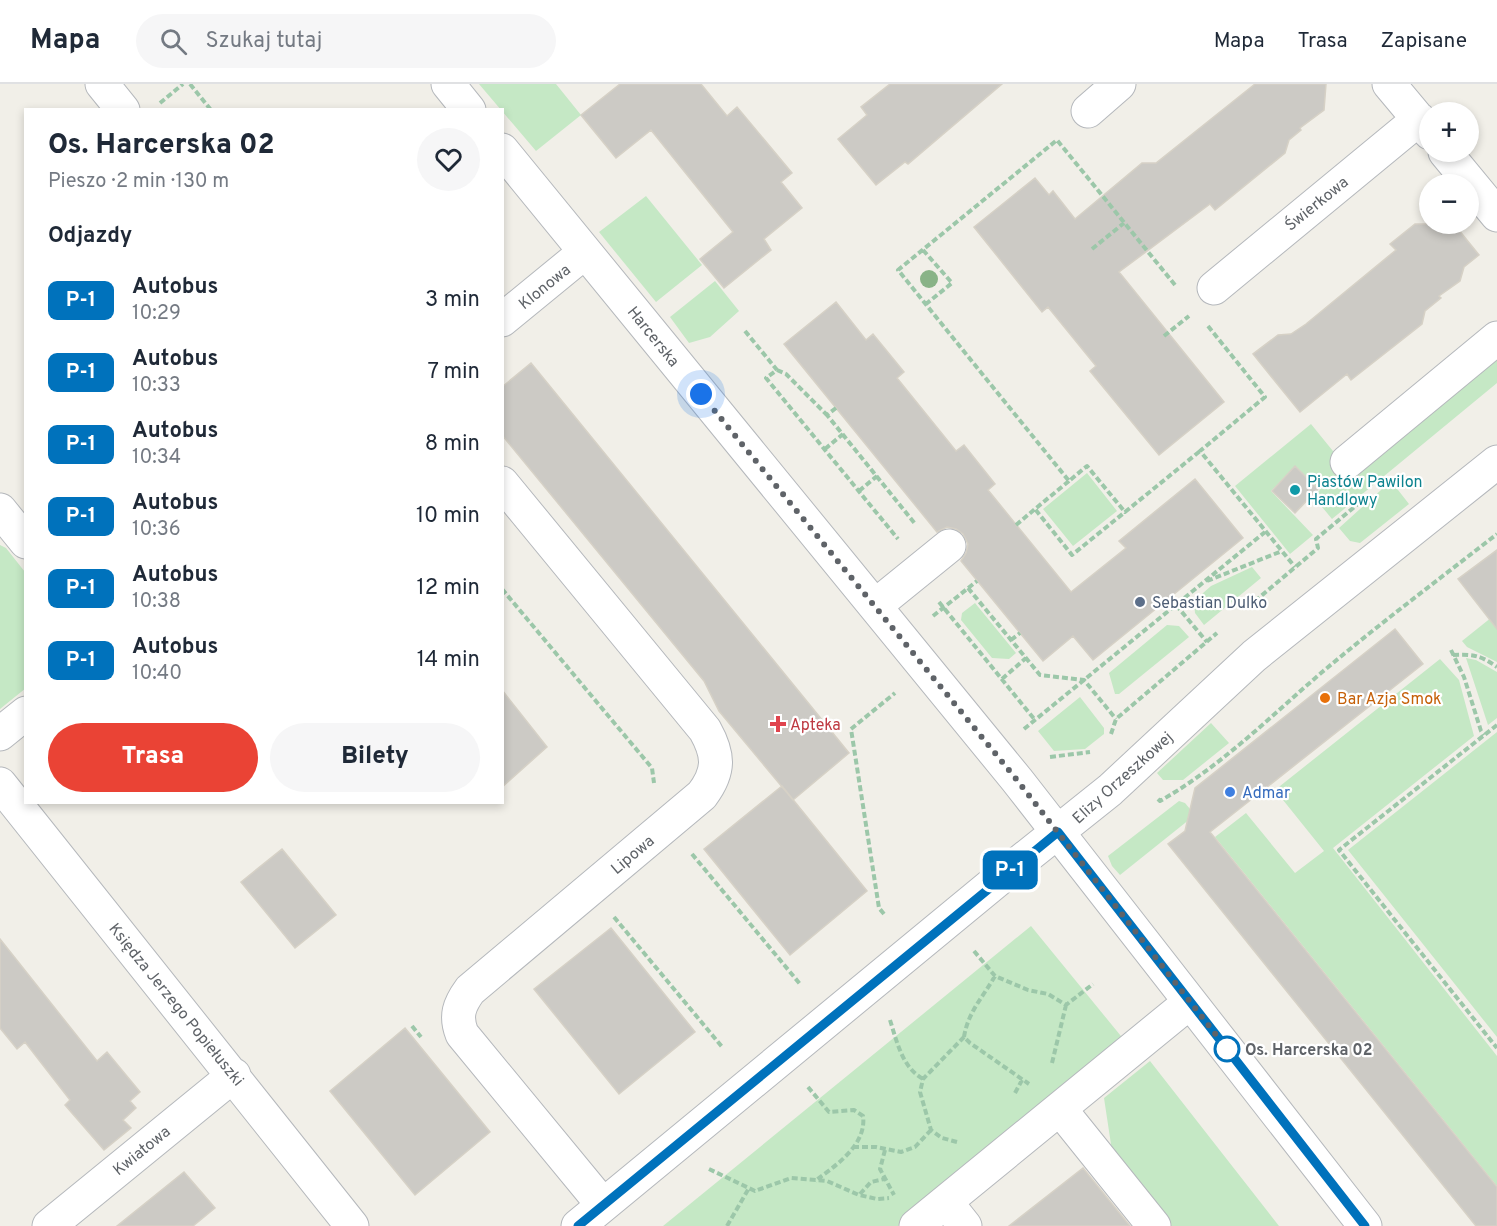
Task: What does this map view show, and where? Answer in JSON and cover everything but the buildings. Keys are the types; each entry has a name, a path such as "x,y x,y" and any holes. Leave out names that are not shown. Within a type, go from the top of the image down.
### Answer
{"street":[{"path":"102,84 121,108"},
{"path":"448,84 467,108"},
{"path":"1088,111 1119,84"},
{"path":"1389,84 1419,120"},
{"name":"Świerkowa","path":"1205,299 1419,130"},
{"name":"Harcerska","path":"504,152 1058,832 1365,1226"},
{"path":"1453,162 1497,215"},
{"name":"Klonowa","path":"504,318 585,252"},
{"path":"1347,462 1497,338"},
{"name":"Elizy Orzeszkowej","path":"578,1226 1110,790 1254,656 1497,462"},
{"name":"Lipowa","path":"504,485 705,730 716,752 713,775 702,795 470,990 461,1002 457,1014 462,1034 603,1205"},
{"path":"1,512 24,540"},
{"path":"875,606 949,546"},
{"path":"0,734 24,715"},
{"name":"Księdza Jerzego Popiełuszki","path":"0,783 352,1226"},
{"path":"916,1226 955,1214 1052,1103 1190,1002"},
{"name":"Kwiatowa","path":"49,1226 234,1075"},
{"path":"1052,1103 1154,1226"}],"path":[{"path":"154,108 183,84"},
{"path":"190,84 209,108"},
{"path":"1069,481 898,270 1057,140 1182,293"},
{"path":"1092,249 1124,223"},
{"path":"923,250 952,283 926,304"},
{"path":"1164,336 1205,299"},
{"path":"1035,508 1072,555 1265,397 1203,319"},
{"path":"745,331 777,370 786,374 827,415 914,521"},
{"path":"777,370 766,378 901,542"},
{"path":"827,415 836,408"},
{"path":"825,449 843,434"},
{"path":"1200,451 1295,567"},
{"path":"1016,525 1087,466 1125,512"},
{"path":"859,491 877,476"},
{"path":"1242,612 1318,548 1316,539 1371,493"},
{"path":"977,581 943,608 1035,720 1265,532"},
{"path":"1160,801 1185,787 1235,748 1323,672 1497,534"},
{"path":"1203,583 1282,551"},
{"path":"968,588 1040,675 1084,680 1116,718"},
{"path":"1176,605 1207,642"},
{"path":"1110,737 1116,718 1224,627"},
{"path":"1011,640 1020,633"},
{"path":"1484,735 1464,677 1452,653 1474,654 1497,667"},
{"path":"1002,679 1026,658"},
{"path":"884,914 879,908 851,729 895,693"},
{"path":"1497,725 1339,850 1497,1048"},
{"path":"1043,758 1088,754 1096,747"},
{"path":"590,889 723,1048"},
{"path":"974,951 995,976 1028,990 1047,994 1066,1005"},
{"path":"961,1143 942,1138 931,1130 920,1092 923,1079 964,1036 966,1022 995,976"},
{"path":"964,1036 970,1043 1052,1103 1066,1005 1093,984"},
{"path":"890,1020 903,1059 912,1073 923,1079"},
{"path":"1011,1101 1022,1080"},
{"path":"808,1087 829,1112 854,1110 863,1116 864,1123 853,1147 842,1160 815,1181"},
{"path":"853,1147 901,1152 915,1147 931,1130"},
{"path":"708,1169 755,1191 791,1178 826,1181 859,1195 877,1199 896,1198 880,1169 885,1150"},
{"path":"859,1195 871,1182 884,1179"},
{"path":"727,1226 749,1188"}],"green space":[{"path":"479,84 556,84 581,115 536,151 504,113 504,108 499,108"},
{"path":"646,196 702,265 656,302 599,232"},
{"path":"715,281 739,311 710,337 689,343 670,317"},
{"path":"1497,358 1497,383 1332,519 1313,496 1320,490 1295,466 1271,491 1313,535 1290,554 1235,486 1311,424 1354,477"},
{"path":"1087,473 1117,511 1073,546 1043,509"},
{"path":"1391,481 1409,504 1360,543 1350,541 1339,528"},
{"path":"0,545 6,548 24,571 24,690 0,709"},
{"path":"1252,567 1261,578 1204,625 1195,613 1194,601 1211,586"},
{"path":"975,603 1016,653 1009,659 992,658 961,620 962,613"},
{"path":"1497,613 1497,662 1467,647 1462,641"},
{"path":"1167,625 1179,626 1189,637 1119,694 1115,694 1109,673"},
{"path":"1466,658 1476,660 1497,672 1497,718 1488,725"},
{"path":"1440,659 1459,680 1474,736 1333,848 1497,1056 1497,1186 1215,837 1246,813 1295,873 1324,851 1275,790"},
{"path":"1080,697 1104,728 1104,734 1085,749 1054,751 1038,731"},
{"path":"1211,723 1229,743 1183,780 1163,780 1157,773"},
{"path":"1497,732 1497,1037 1348,850"},
{"path":"1179,801 1185,803 1195,815 1120,875 1112,866 1108,856"},
{"path":"1031,926 1125,1041 898,1226 663,1226"},
{"path":"1150,1061 1279,1226 1170,1226 1112,1151 1104,1098"}],"bus line":[{"name":"P-1","path":"578,1226 1058,832 1365,1226"}],"place":[{"name":"Piastów Pawilon Handlowy","path":"1295,490"},
{"name":"Sebastian Dulko","path":"1140,602"},
{"name":"Bar Azja Smok","path":"1325,698"},
{"name":"Apteka","path":"778,724"},
{"name":"Admar","path":"1230,792"},
{"name":"Os. Harcerska 02","path":"1227,1049"}],"route":[{"path":"701,394 1017,780 1231,1054 1227,1049"}]}
